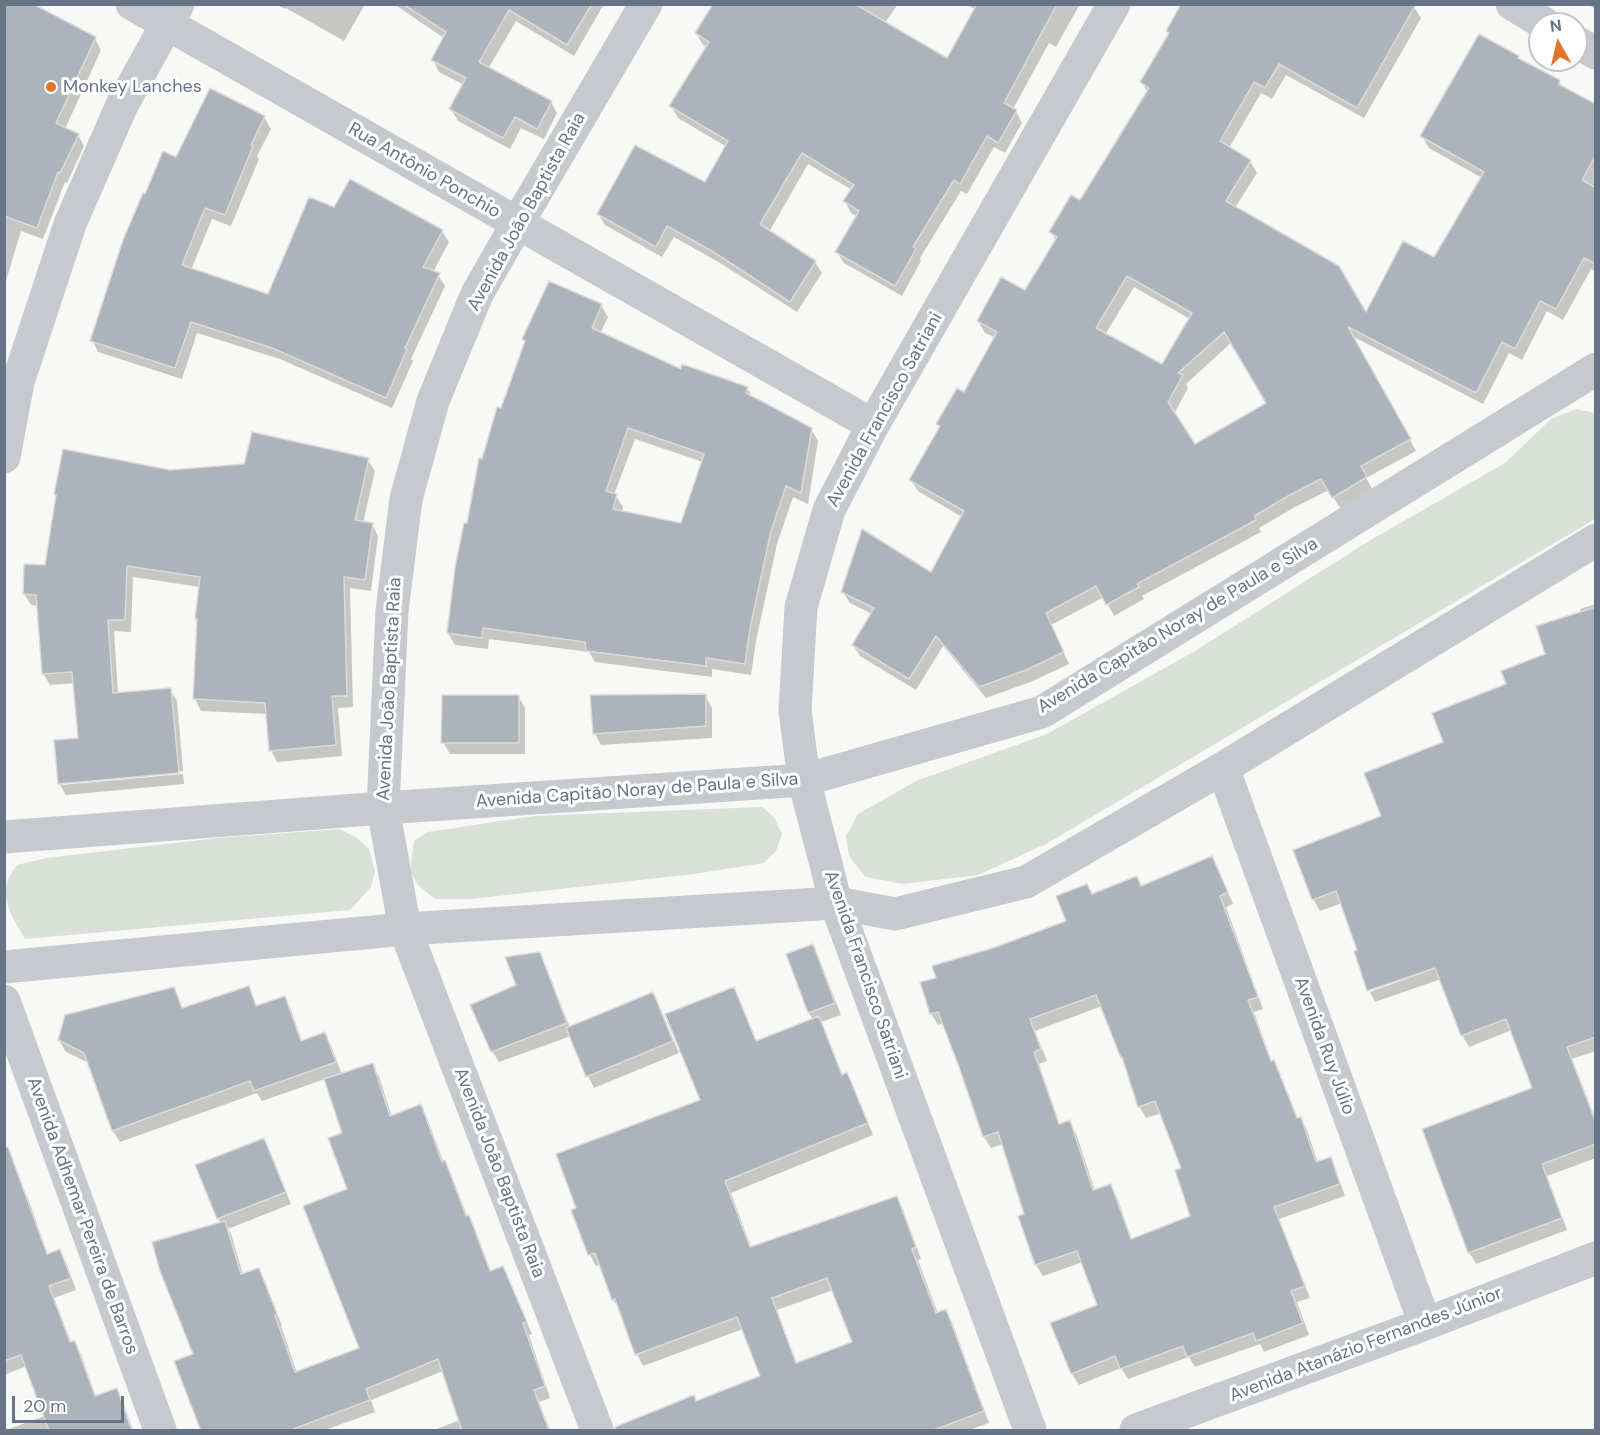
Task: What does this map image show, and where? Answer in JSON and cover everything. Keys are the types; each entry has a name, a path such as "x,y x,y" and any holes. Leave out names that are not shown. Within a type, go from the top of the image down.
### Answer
{"street":[{"name":"Rua Antônio Ponchio","path":"132,4 172,14 517,224 873,425"},
{"name":"Avenida João Baptista Raia","path":"597,1431 405,929 382,808 392,611 406,499 433,401 477,294 646,4"},
{"name":"Avenida Francisco Satriani","path":"1030,1431 837,903 804,780 795,710 801,607 829,510 873,425 1114,4"},
{"path":"1512,4 1528,14"},
{"path":"4,457 18,382 70,224 122,105 172,14"},
{"name":"Avenida Capitão Noray de Paula e Silva","path":"4,837 382,808 804,780 1042,712 1596,369"},
{"path":"4,967 405,929 837,903 895,914 1026,882 1223,768 1596,540"},
{"path":"1554,566 1596,562"},
{"name":"Avenida Ruy Júlio","path":"1223,768 1425,1324"},
{"name":"Avenida Adhemar Pereira de Barros","path":"4,1000 160,1431"},
{"name":"Avenida Atanázio Fernandes Júnior","path":"1136,1431 1596,1258"}],"shaded area":[{"path":"1576,409 1595,413 1595,519 1046,844 978,875 902,884 865,877 849,856 846,836 858,814 916,781 1047,734 1195,651 1369,541 1505,463 1551,419"},
{"path":"762,807 774,817 782,834 776,851 764,863 694,874 471,899 435,899 418,885 410,871 414,841 428,832 534,816"},
{"path":"339,829 356,837 369,849 375,871 371,887 350,910 25,939 10,912 6,898 8,881 17,865 46,858 218,838"}],"building":[{"path":"4,4 33,4 96,37 56,123 79,134 60,173 58,172 37,228 4,216"},
{"path":"403,4 592,4 567,45 509,10 479,62 552,101 537,129 515,117 503,138 449,109 466,78 431,60 446,32"},
{"path":"713,4 855,4 947,58 977,4 1057,4 1004,103 1017,110 998,143 987,136 960,184 954,180 913,247 916,249 895,286 835,252 859,211 843,201 854,185 802,153 760,224 816,261 790,302 712,251 667,226 656,247 597,214 635,145 705,182 728,141 669,106 709,42 695,33"},
{"path":"1181,4 1416,4 1357,108 1279,64 1265,88 1254,82 1220,141 1251,160 1226,201 1339,266 1366,312 1403,241 1434,257 1484,172 1420,136 1479,34 1519,56 1518,58 1528,63 1528,72 1545,72 1560,80 1558,84 1596,104 1596,155 1582,180 1596,188 1596,264 1584,258 1556,309 1540,301 1515,349 1502,342 1476,393 1348,327 1411,439 1361,466 1367,477 1332,498 1321,479 1254,516 1256,520 1137,584 1139,587 1106,605 1096,586 1046,613 1064,652 1026,670 979,687 936,636 909,679 852,645 874,608 841,592 862,529 931,572 964,511 909,480 940,426 936,424 957,388 964,392 997,332 977,321 1001,277 1025,290 1057,237 1049,232 1071,195 1080,200 1149,88 1140,82 1169,33 1166,31","holes":["1127,276 1192,313 1162,364 1096,328","1224,332 1266,403 1195,444 1168,402 1183,375 1178,373"]},
{"path":"210,88 265,116 251,145 253,146 225,215 205,208 182,265 268,294 309,197 334,207 350,179 443,230 423,267 440,273 405,348 407,349 386,398 272,348 191,322 175,368 90,341 123,240 143,193 145,194 163,151 176,157"},
{"path":"549,281 602,304 592,328 681,369 682,364 748,387 746,393 812,428 801,493 786,486 771,531 750,628 745,664 706,658 706,666 586,651 585,642 483,628 482,638 447,633 455,568 464,523 467,523 479,458 482,459 497,407 501,408 525,341 522,339","holes":["628,428 704,454 681,523 613,509 617,494 606,491"]},
{"path":"252,432 369,458 355,520 373,523 365,580 344,577 347,696 332,696 336,745 269,751 265,703 193,699 197,619 195,619 200,577 127,566 125,620 108,620 113,693 171,688 179,773 58,784 54,740 78,738 72,672 42,674 36,595 23,594 24,564 45,565 56,495 54,494 63,449 170,470 244,464"},
{"path":"1596,607 1596,1037 1567,1047 1596,1123 1596,1144 1542,1164 1562,1218 1468,1253 1422,1129 1532,1088 1506,1019 1461,1036 1435,968 1367,991 1354,951 1357,950 1336,891 1312,900 1293,850 1381,816 1364,773 1443,742 1432,713 1506,684 1501,671 1545,654 1536,626"},
{"path":"706,694 706,726 593,734 590,695"},
{"path":"442,695 519,695 519,743 441,743"},
{"path":"1212,856 1228,892 1220,896 1258,997 1248,1000 1271,1061 1274,1060 1297,1118 1301,1117 1316,1162 1331,1157 1340,1184 1274,1207 1305,1286 1291,1291 1303,1323 1256,1341 1253,1333 1187,1357 1183,1346 1120,1369 1115,1356 1071,1374 1050,1323 1097,1305 1077,1251 1035,1265 1018,1216 1024,1214 998,1132 983,1137 938,1012 930,1014 920,982 936,978 932,966 993,948 1066,921 1056,896 1087,884 1092,894 1137,876 1141,886","holes":["1096,995 1138,1107 1155,1101 1181,1168 1175,1170 1190,1216 1131,1239 1111,1184 1093,1190 1070,1120 1059,1124 1034,1052 1041,1049 1030,1019"]},
{"path":"813,944 835,1003 808,1013 786,954"},
{"path":"540,952 567,1023 491,1052 470,1005 516,985 505,957"},
{"path":"249,986 256,1006 285,996 301,1041 325,1032 336,1062 254,1091 250,1081 112,1131 84,1053 58,1040 65,1015 174,987 182,1008"},
{"path":"734,987 756,1041 819,1016 842,1075 847,1072 868,1123 725,1181 750,1247 897,1196 916,1247 912,1249 936,1313 946,1309 984,1411 931,1431 615,1431 615,1427 694,1395 696,1401 760,1376 737,1317 635,1355 615,1299 612,1300 595,1253 588,1255 571,1210 576,1208 556,1154 700,1100 665,1014","holes":["827,1278 852,1342 796,1363 772,1298"]},
{"path":"653,992 673,1041 586,1077 566,1028"},
{"path":"373,1063 390,1116 421,1104 442,1162 445,1160 490,1271 503,1266 527,1322 523,1323 545,1386 534,1390 549,1431 462,1431 438,1359 366,1389 370,1400 288,1431 201,1431 174,1361 193,1354 160,1271 152,1242 225,1221 241,1274 259,1268 277,1314 275,1315 295,1372 359,1348 303,1206 347,1189 328,1138 342,1133 324,1079"},
{"path":"264,1138 286,1192 217,1219 195,1165"},
{"path":"8,1147 47,1254 60,1249 71,1278 49,1286 70,1342 75,1341 95,1396 117,1388 132,1431 49,1431 21,1355 4,1361 4,1148"}],"place":[{"name":"Monkey Lanches","path":"51,87"}]}
